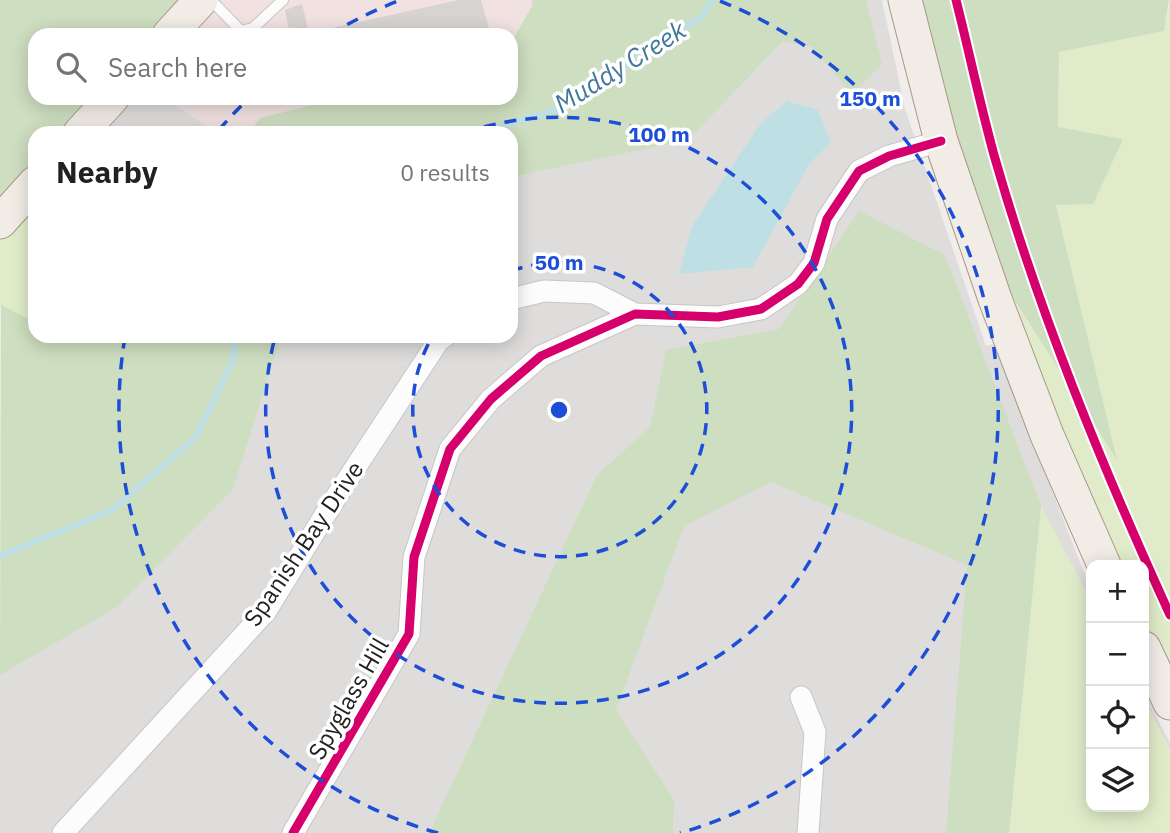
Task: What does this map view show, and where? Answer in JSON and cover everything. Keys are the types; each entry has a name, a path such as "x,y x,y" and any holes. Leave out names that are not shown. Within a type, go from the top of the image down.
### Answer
{"main road":[{"path":"175,28 201,0"},
{"path":"905,0 941,141 1020,368 1102,560"},
{"path":"86,126 106,105"},
{"path":"0,222 28,191"},
{"path":"1149,659 1170,703"}],"street":[{"name":"Spyglass Hill","path":"293,833 410,634 414,557 450,449 491,399 541,356 635,314 718,317 761,309 799,284 814,262 828,219 859,171 889,156 941,141"},
{"path":"518,297 544,291 594,293 635,314"},
{"name":"Spanish Bay Drive","path":"63,833 265,611 336,496 437,343"},
{"path":"801,697 815,732 808,833"}],"lane":[{"path":"211,0 238,28"},
{"path":"253,28 283,0"}],"shaded area":[{"path":"201,0 532,0 532,6 518,31 518,28 175,28"},
{"path":"788,0 882,0 905,109 986,346 994,344 1086,577 1086,812 1149,812 1149,702 1170,743 1170,833 0,833 0,635 253,343 518,343 518,136"},
{"path":"106,105 175,105 207,126 86,126"},
{"path":"175,105 312,105 261,118 255,126 207,126"}],"green space":[{"path":"0,0 201,0 175,28 28,28 28,105 106,105 86,126 28,126 28,191 0,222"},
{"path":"532,0 866,0 882,64 852,94 812,47 783,41 688,140 518,176 518,126 254,126 260,118 312,105 518,105 518,31 532,6"},
{"path":"904,0 1169,0 1164,31 1059,52 1058,127 1123,139 1093,204 1056,205 1117,460 976,240"},
{"path":"1170,0 1170,701 1149,651 1149,560 1111,560 976,240 1116,458 1056,204 1123,139 1058,128 1059,52 1164,31"},
{"path":"28,208 28,319 0,306 0,222"},
{"path":"859,211 945,255 1041,506 1009,833 946,833 967,565 771,482 684,526 616,710 674,800 673,833 429,833 597,475 650,427 666,350 779,329"},
{"path":"1,305 28,318 28,343 279,343 233,489 117,607 0,675"},
{"path":"1041,506 1086,592 1086,812 1149,812 1149,710 1170,750 1170,833 1009,833"}],"water":[{"path":"787,101 818,110 831,142 809,164 753,267 679,274 692,226 761,123"}],"building":[{"path":"459,0 481,0 489,28 332,28"},
{"path":"302,4 308,28 289,28 285,10"}],"waterway":[{"name":"Muddy Creek","path":"502,126 558,109 703,16 712,0"},
{"name":"Muddy Creek","path":"0,556 112,510 196,437 234,359 235,343"}],"cycle path":[{"path":"956,0 994,155 1031,273 1096,446 1170,615"},
{"path":"293,833 409,634 414,557 450,449 491,399 541,356 635,314 718,317 761,309 798,284 814,263 827,219 859,171 889,156 941,141"}]}
